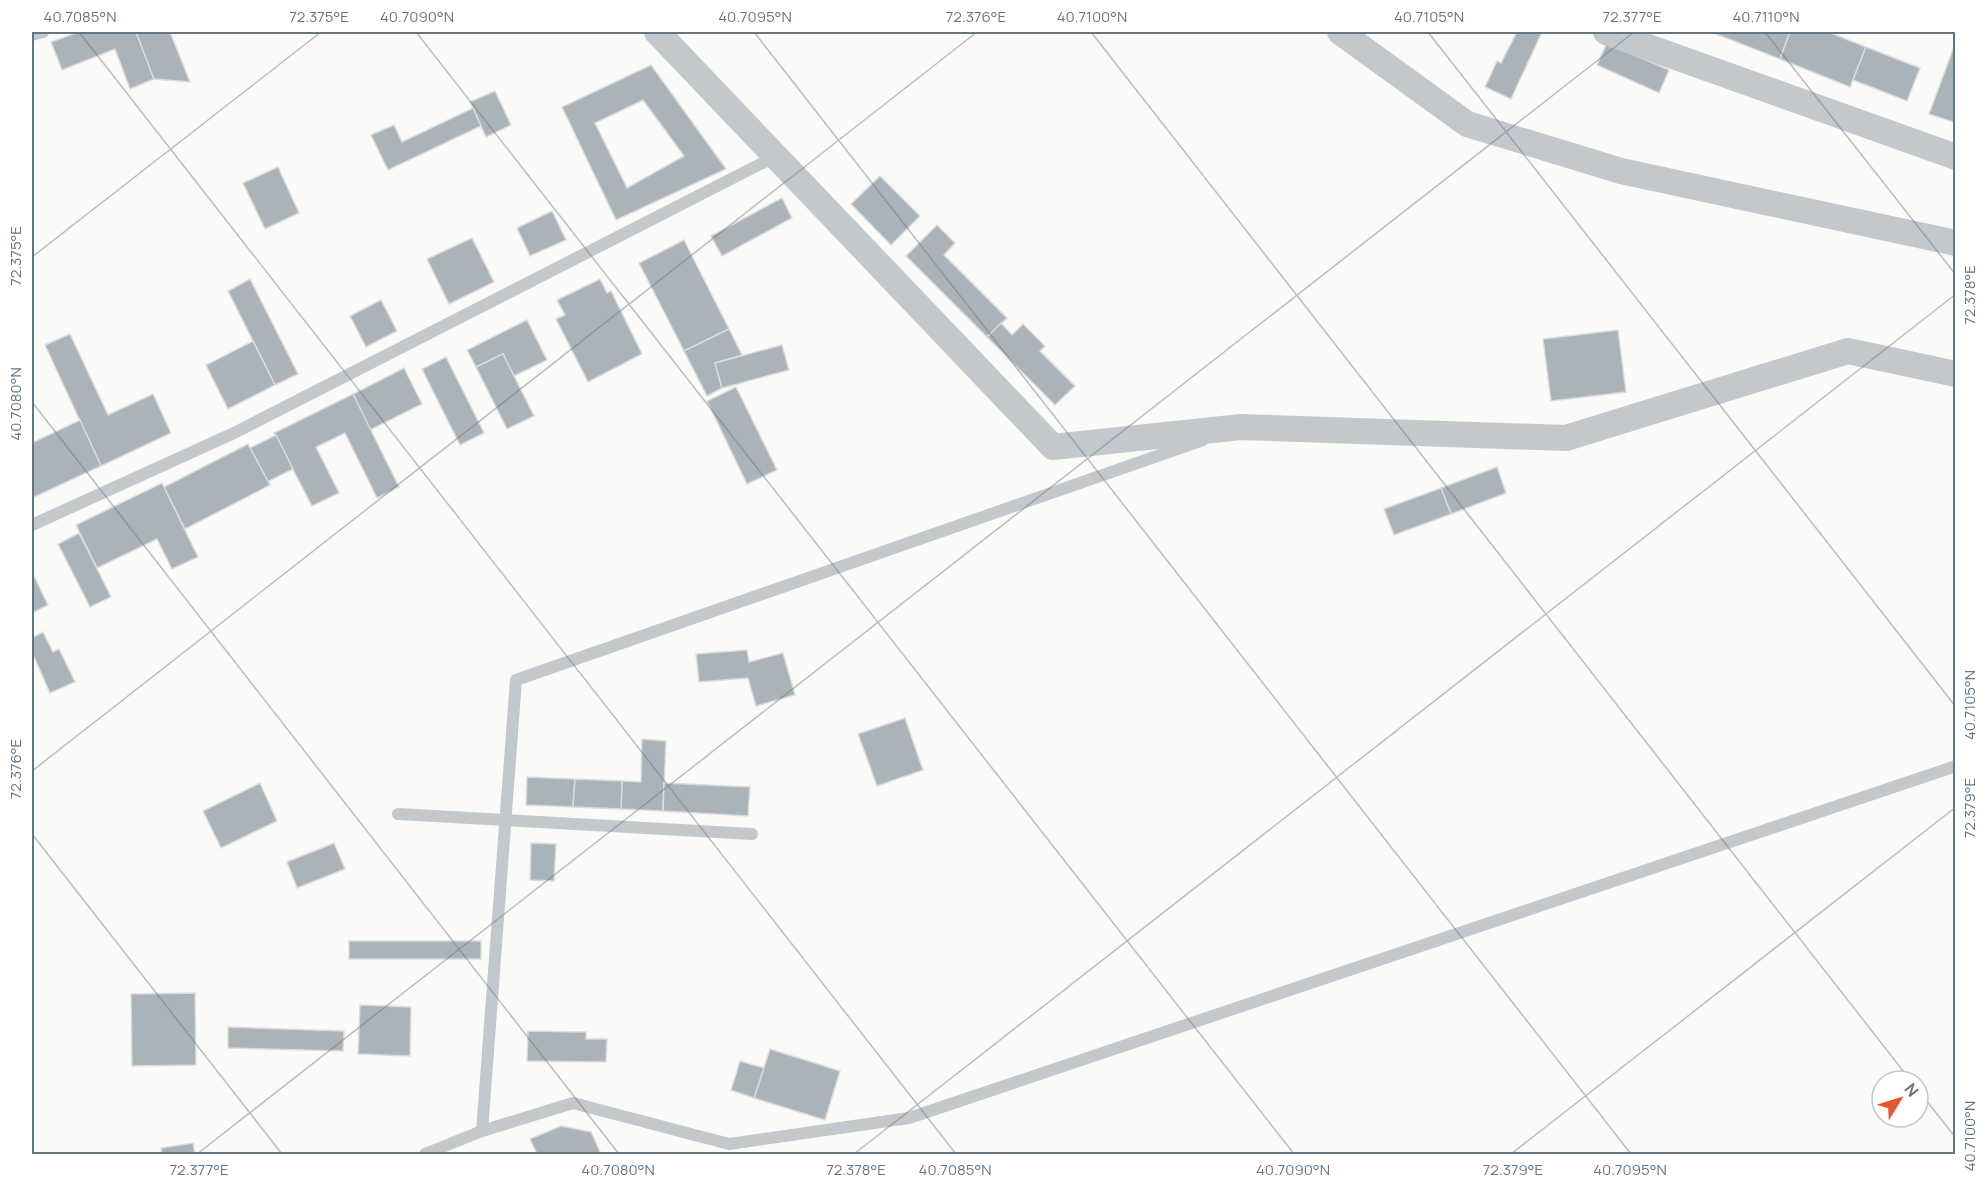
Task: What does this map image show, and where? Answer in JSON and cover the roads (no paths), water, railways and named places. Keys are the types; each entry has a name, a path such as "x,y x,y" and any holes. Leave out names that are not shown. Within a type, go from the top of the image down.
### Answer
{"street":[{"path":"657,32 1053,447 1241,427 1566,438 1848,351 1956,374"},
{"path":"1340,32 1467,124 1621,171 1956,243"},
{"path":"1606,32 1956,157"}],"lane":[{"path":"32,35 43,32"},
{"path":"32,525 234,433 776,156"},
{"path":"482,1131 516,680 1241,427"},
{"path":"425,1155 482,1131 573,1103 729,1144 909,1118 1956,766"},
{"path":"398,814 752,834"}]}
